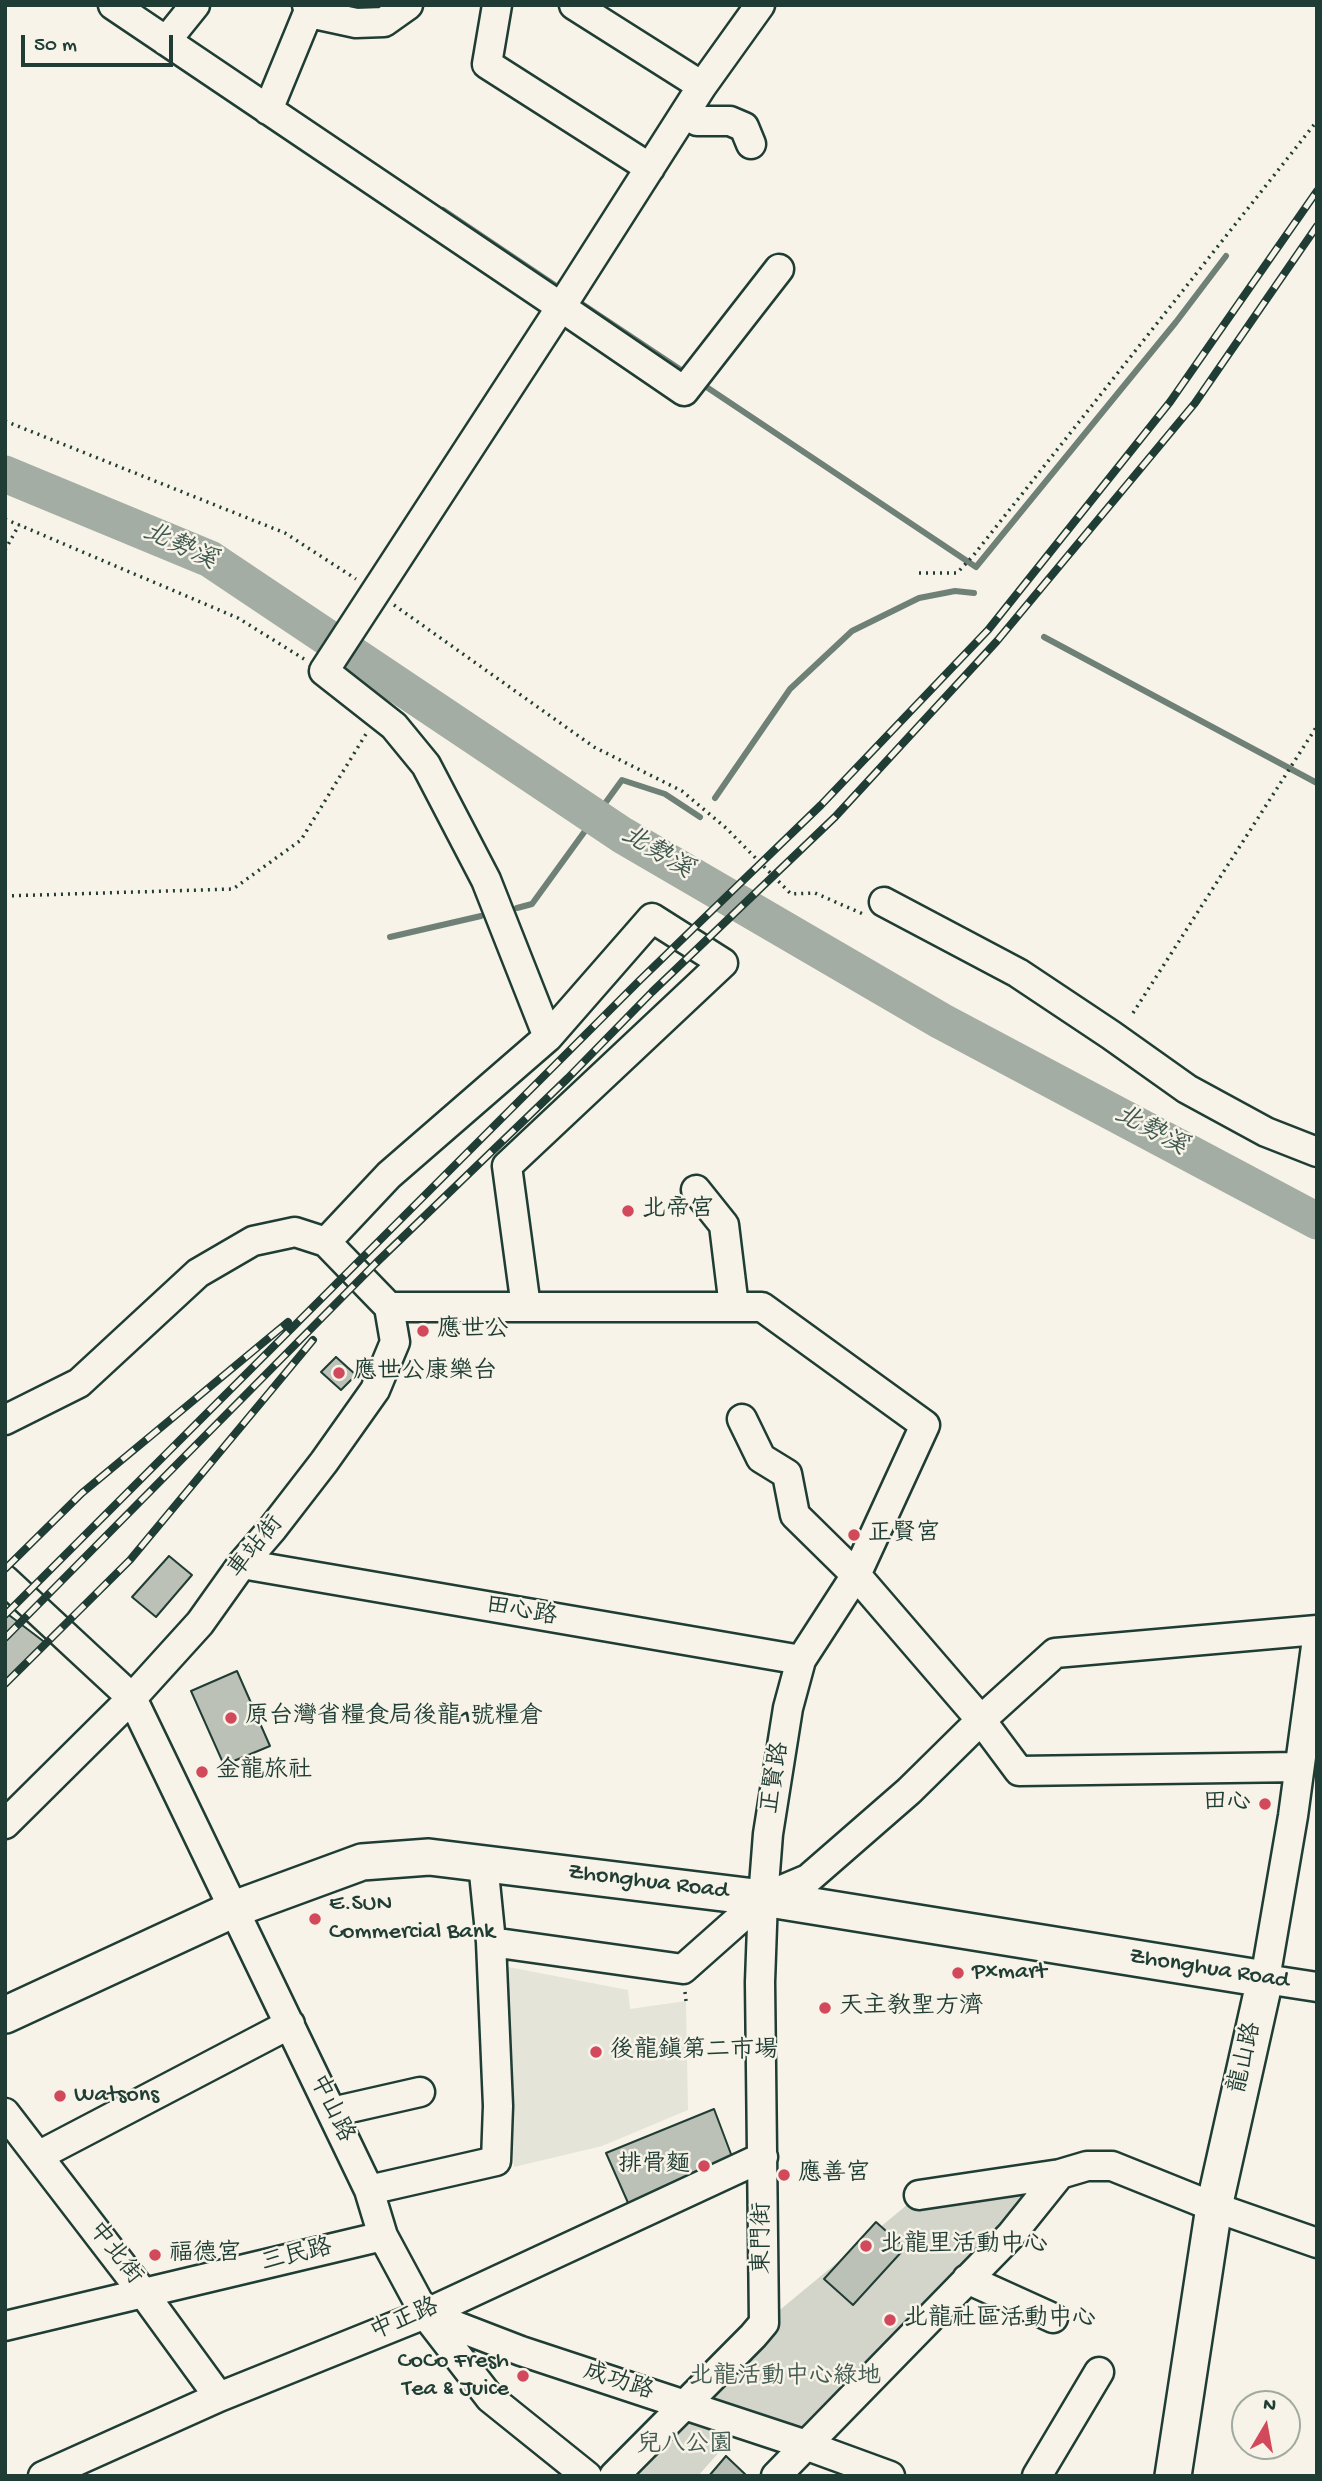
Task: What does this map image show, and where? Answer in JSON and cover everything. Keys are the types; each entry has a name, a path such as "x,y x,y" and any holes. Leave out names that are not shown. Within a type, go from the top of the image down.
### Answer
{"main road":[{"name":"Zhonghua Road","path":"5,2015 234,1909 362,1862 429,1857 763,1898 1265,1979"},
{"name":"龍山路","path":"1173,2476 1214,2207 1265,1979"}],"street":[{"path":"113,5 177,28 272,102 566,299 684,391 779,269"},
{"path":"272,102 309,7 319,15 356,23 384,22 408,5"},
{"path":"497,5 487,64 650,168"},
{"path":"574,5 702,86"},
{"path":"548,1037 486,880 426,765 394,726 324,671 702,86 760,5"},
{"path":"685,114 697,121 730,121 744,127 751,144"},
{"path":"874,908 1018,973 1187,1089 1266,1132 1317,1152"},
{"path":"326,1242 389,1175 548,1037 652,918 723,963 507,1166 526,1307"},
{"path":"5,1420 79,1383 198,1273 253,1241 295,1233 326,1242 388,1307 734,1307 724,1224 696,1190"},
{"name":"車站街","path":"5,1824 132,1698 200,1623 242,1564 316,1473 375,1390 394,1342 388,1307"},
{"name":"正賢路","path":"734,1307 762,1307 925,1425 856,1575 801,1660 788,1708 768,1834 763,1898"},
{"path":"742,1419 761,1458 787,1474 795,1515 856,1575 981,1720 1019,1770 1299,1767"},
{"name":"田心路","path":"242,1564 801,1660"},
{"path":"5,1580 132,1698"},
{"path":"491,1942 683,1969 763,1898 808,1879 909,1791 981,1720 1055,1653 1317,1630"},
{"name":"龍山路","path":"1265,1979 1293,1816 1317,1639"},
{"name":"中山路","path":"132,1698 369,2190 383,2236 425,2314 491,2398 587,2476"},
{"path":"369,2190 496,2161 498,2106 491,1942 483,1863"},
{"name":"東門街","path":"614,2476 764,2323 760,1982 763,1898"},
{"name":"Zhonghua Road","path":"1265,1979 1317,1987"},
{"path":"38,2156 289,2024"},
{"path":"332,2112 420,2092"},
{"name":"中北街","path":"5,2113 219,2397"},
{"name":"中正路","path":"43,2476 219,2397 425,2314 763,2157"},
{"path":"919,2195 1060,2174 1087,2166 1112,2166 1214,2207 1317,2243"},
{"path":"776,2476 1011,2235 1060,2174"},
{"name":"三民路","path":"5,2326 383,2236"},
{"path":"967,2279 1053,2318"},
{"name":"成功路","path":"425,2314 522,2351 806,2445 890,2476"},
{"path":"1037,2476 1099,2372"}],"path":[{"path":"919,573 957,573 973,556 1317,121"},
{"path":"5,421 285,533 376,592 594,747 682,791 726,828 790,894 815,894 874,908"},
{"path":"5,519 238,618 324,671"},
{"path":"5,550 19,525"},
{"path":"5,896 233,889 300,840 379,713"},
{"path":"1133,1013 1317,726"}],"shaded area":[{"name":"後龍鎮第二市場","path":"498,1965 628,1990 630,2009 686,2001 688,2110 602,2146 514,2167"}],"green space":[{"name":"北龍活動中心綠地","path":"1060,2174 797,2442 744,2424 698,2476 614,2476 764,2323 919,2195"}],"building":[{"name":"應世公康樂台","path":"336,1357 356,1375 341,1390 321,1372"},
{"path":"169,1556 192,1575 156,1617 132,1597"},
{"path":"5,1612 47,1644 5,1684"},
{"name":"原台灣省糧食局後龍1號糧倉","path":"237,1671 270,1746 224,1765 191,1691"},
{"path":"714,2109 734,2162 629,2205 606,2153"},
{"name":"北龍社區活動中心","path":"876,2222 905,2248 853,2305 824,2279"},
{"path":"726,2456 747,2476 709,2476"}],"waterway":[{"path":"443,210 562,290"},
{"path":"699,382 976,567 1176,322 1226,256"},
{"path":"573,298 687,374"},
{"name":"北勢溪","path":"5,474 210,559 622,835 941,1021 1317,1221"},
{"path":"715,798 790,689 852,631 919,598 955,591 974,593"},
{"path":"1044,637 1317,783"},
{"path":"517,908 532,904 622,780 665,794 700,817"},
{"path":"390,937 481,916"}],"railway":[{"path":"5,1615 639,981 821,805 988,630 1170,402 1317,191"},
{"path":"5,1638 376,1263 835,817 997,641 1195,403 1317,226"},
{"path":"5,1569 82,1493 288,1322"},
{"path":"5,1684 130,1560 313,1340"}],"place":[{"name":"北帝宮","path":"628,1211"},
{"name":"應世公","path":"423,1331"},
{"name":"應世公康樂台","path":"339,1373"},
{"name":"正賢宮","path":"854,1535"},
{"name":"原台灣省糧食局後龍1號糧倉","path":"231,1718"},
{"name":"金龍旅社","path":"202,1772"},
{"name":"田心","path":"1265,1804"},
{"name":"E.SUN Commercial Bank","path":"315,1919"},
{"name":"Pxmart","path":"958,1973"},
{"name":"天主教聖方濟","path":"825,2008"},
{"name":"後龍鎮第二市場","path":"596,2052"},
{"name":"Watsons","path":"60,2096"},
{"name":"排骨麵","path":"704,2166"},
{"name":"應善宮","path":"784,2175"},
{"name":"北龍里活動中心","path":"866,2246"},
{"name":"福德宮","path":"155,2255"},
{"name":"北龍社區活動中心","path":"890,2320"},
{"name":"CoCo Fresh Tea & Juice","path":"523,2376"}],"park label":[{"name":"兒八公園","path":"685,2446"}]}
